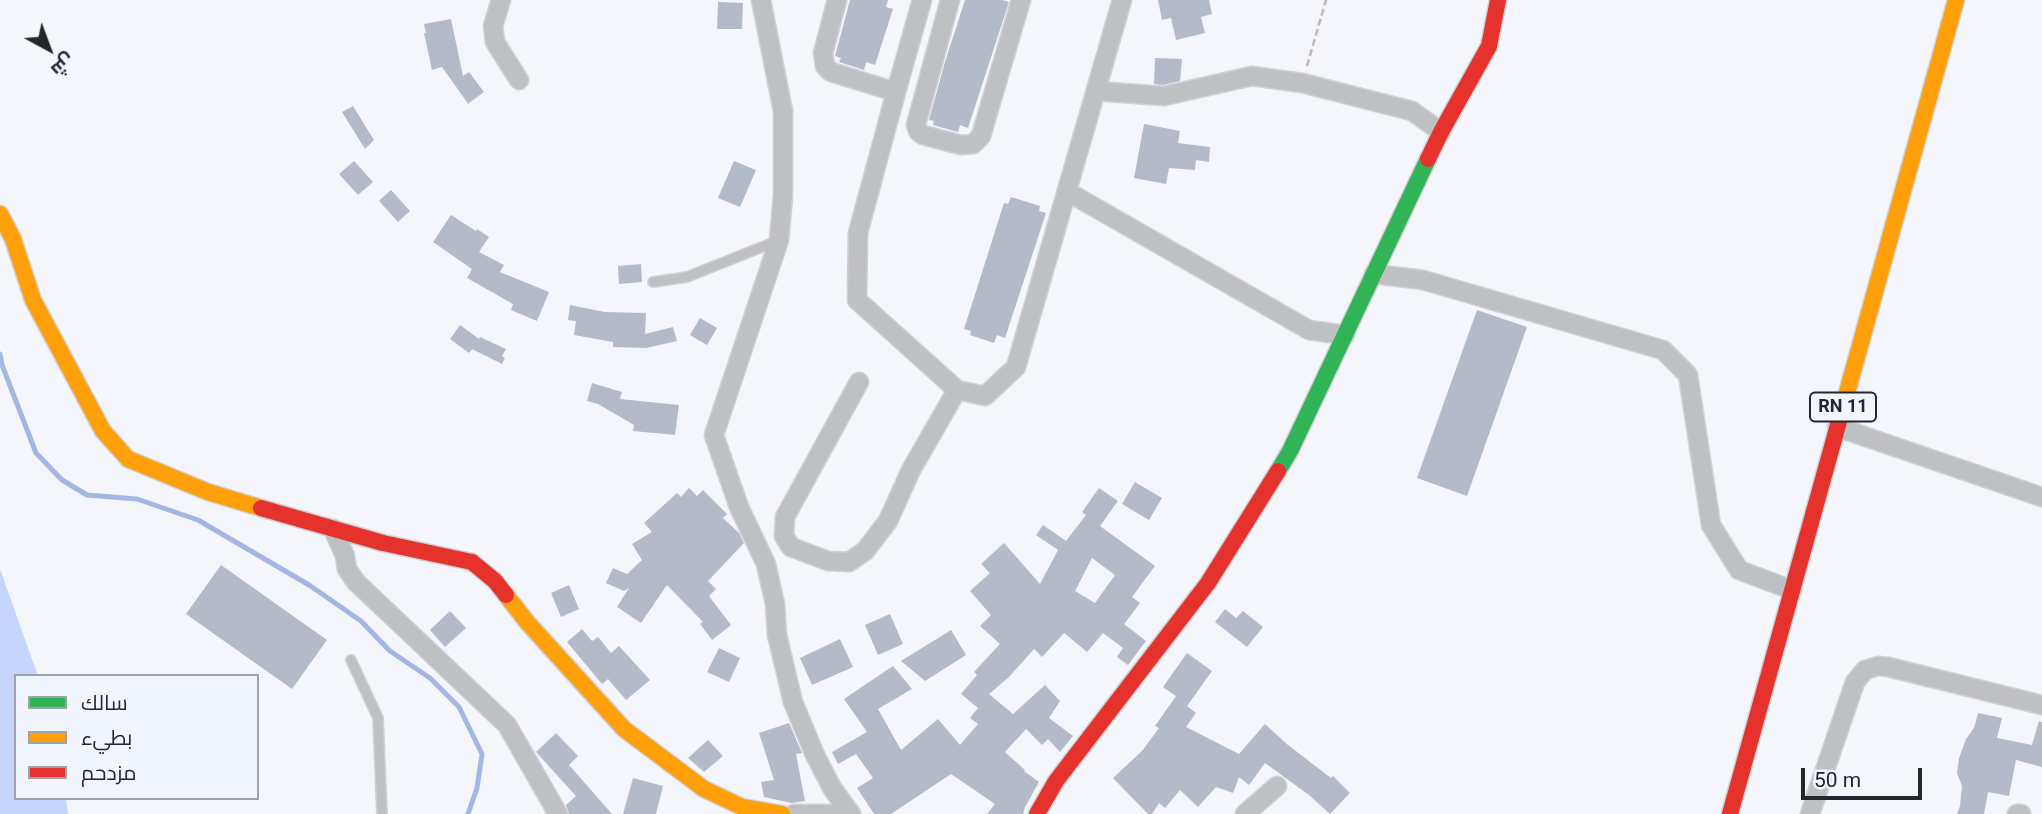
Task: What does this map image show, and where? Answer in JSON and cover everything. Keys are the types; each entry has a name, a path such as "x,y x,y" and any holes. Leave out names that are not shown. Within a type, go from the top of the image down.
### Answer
{"street":[{"path":"501,0 493,26 495,42 519,80"},
{"path":"761,0 783,111 783,195 779,240 713,435 739,507 766,564 793,702 832,788 851,814"},
{"path":"836,0 823,53 825,66 831,72 896,92"},
{"path":"922,0 858,233 858,300 957,390 985,396 1016,367 1122,0"},
{"path":"950,0 916,125 923,135 961,145 973,144 981,136 1021,0"},
{"path":"1037,814 1056,781 1208,583 1290,452 1441,132 1489,46 1498,0"},
{"name":"RN 11","path":"1730,814 1956,0"},
{"path":"1096,91 1164,96 1252,76 1302,83 1412,111 1441,132"},
{"path":"1068,192 1309,330 1345,335"},
{"path":"0,214 13,239 33,300 103,431 128,459 208,492 383,543 472,562 495,580 527,622 624,729 704,789 742,807 782,814"},
{"path":"1374,274 1423,280 1662,350 1688,375 1711,525 1740,570 1792,590"},
{"path":"859,382 785,517 783,536 791,547 828,561 849,562 864,551 888,520 911,470 957,390"},
{"path":"1838,427 2042,496"},
{"path":"333,528 345,556 347,569 356,582 508,725 558,814"},
{"path":"1810,814 1855,682 1865,670 1888,667 2042,705"},
{"path":"1245,814 1277,786"},
{"path":"794,814 851,814"}],"lane":[{"path":"653,282 687,277 779,240"},
{"path":"351,660 378,718 382,814"}],"path":[{"path":"1302,83 1326,0"}],"shaded area":[{"path":"0,569 37,674 14,674 14,800 66,800 68,814 0,814"}],"building":[{"path":"850,0 888,0 886,7 893,9 875,65 866,62 864,70 839,62 841,58 835,56"},
{"path":"965,0 1009,2 968,128 960,125 958,132 933,125 934,121 929,120"},
{"path":"1158,0 1209,0 1212,14 1201,17 1205,33 1176,40 1171,18 1162,20"},
{"path":"718,2 743,3 742,29 717,29"},
{"path":"451,19 463,76 469,72 484,92 469,105 442,67 432,70 424,33 424,24"},
{"path":"1155,58 1182,59 1180,81 1154,84"},
{"path":"353,106 374,140 365,149 342,112"},
{"path":"1144,124 1180,131 1178,143 1210,147 1209,162 1196,160 1195,170 1169,168 1166,184 1134,178"},
{"path":"354,161 373,182 358,195 339,174"},
{"path":"734,161 756,170 740,207 718,198"},
{"path":"391,190 410,211 398,222 379,201"},
{"path":"1011,197 1040,206 1039,211 1046,213 1005,338 997,335 994,343 970,335 971,331 964,329 1004,203 1008,204"},
{"path":"451,215 489,237 479,252 504,265 500,272 549,292 537,321 511,310 513,304 467,278 472,269 433,242"},
{"path":"641,264 642,282 619,284 618,266"},
{"path":"570,305 605,312 646,313 645,334 673,327 677,341 646,348 613,347 613,342 574,335 576,321 568,320"},
{"path":"1477,310 1527,327 1467,496 1417,478"},
{"path":"700,318 717,328 707,345 690,335"},
{"path":"460,325 479,339 480,337 506,349 502,364 472,349 469,353 450,339"},
{"path":"592,383 622,392 620,399 679,405 675,435 633,431 634,425 598,404 587,401"},
{"path":"1135,482 1162,498 1149,520 1122,504"},
{"path":"689,488 697,496 703,490 727,514 723,518 739,533 744,543 708,581 716,589 709,596 731,625 712,640 700,624 703,622 667,585 641,623 617,607 629,588 624,591 606,583 613,568 627,574 642,560 632,544 652,532 644,523 677,493 681,497"},
{"path":"1099,488 1118,501 1100,526 1155,566 1132,597 1140,603 1124,624 1146,641 1128,665 1117,657 1123,648 1103,633 1087,652 1064,633 1042,657 1034,649 1009,677 989,694 1013,714 1045,685 1060,701 1049,718 1073,736 1060,752 1048,739 1042,745 1026,729 1005,752 1039,782 1023,814 987,814 995,804 951,774 891,814 874,814 857,788 873,778 856,754 838,764 832,752 867,732 844,699 893,666 912,689 878,709 901,750 938,719 960,745 978,724 970,718 978,708 961,694 977,675 974,672 1000,644 980,626 991,615 970,591 990,573 981,564 1004,543 1040,584 1058,550 1036,535 1043,525 1066,541 1086,515 1082,512","holes":["1092,558 1115,575 1095,603 1075,591"]},
{"path":"221,565 327,640 292,689 186,614"},
{"path":"569,585 579,609 561,617 551,593"},
{"path":"1225,609 1236,618 1243,611 1263,627 1247,647 1215,622"},
{"path":"450,611 466,628 445,647 430,630"},
{"path":"890,614 903,644 878,655 865,625"},
{"path":"582,629 592,641 598,637 611,653 619,646 650,680 626,700 608,679 602,684 567,642"},
{"path":"951,630 966,655 925,681 901,661"},
{"path":"840,639 853,667 812,685 800,658"},
{"path":"719,648 740,658 729,682 707,672"},
{"path":"1187,653 1212,671 1187,706 1196,713 1186,727 1239,754 1265,724 1331,778 1333,776 1350,793 1330,814 1265,763 1249,785 1239,777 1233,793 1216,787 1198,807 1180,790 1165,808 1159,803 1152,814 1148,814 1113,778 1142,751 1159,728 1155,726 1176,696 1163,687"},
{"path":"1978,713 2002,718 1997,738 2032,745 2039,721 2042,722 2042,767 2016,760 2009,796 1988,792 1984,814 1957,814 1962,786 1957,773 1959,758 1966,739 1974,728"},
{"path":"789,723 802,753 796,754 805,801 791,803 764,797 761,782 774,780 759,733"},
{"path":"556,733 578,756 569,765 612,814 569,814 566,805 576,796 536,752"},
{"path":"708,740 723,756 704,772 688,758"},
{"path":"633,778 663,786 656,814 623,814"}],"waterway":[{"path":"0,354 36,453 62,480 87,495 137,499 198,520 309,585 361,621 390,651 430,678 459,707 482,754 477,788 468,814"}],"traffic: fast":[{"path":"1278,471 1290,451 1428,159"}],"traffic: slow":[{"path":"1843,407 1956,0"},
{"path":"0,214 13,239 33,300 103,431 128,459 208,492 261,508"},
{"path":"506,595 624,729 704,789 742,807 782,814"}],"traffic: jam":[{"path":"1428,159 1489,46 1498,0"},
{"path":"1730,814 1843,407"},
{"path":"1037,814 1056,781 1208,583 1278,471"},
{"path":"261,508 383,543 472,562 495,581 506,595"}]}
